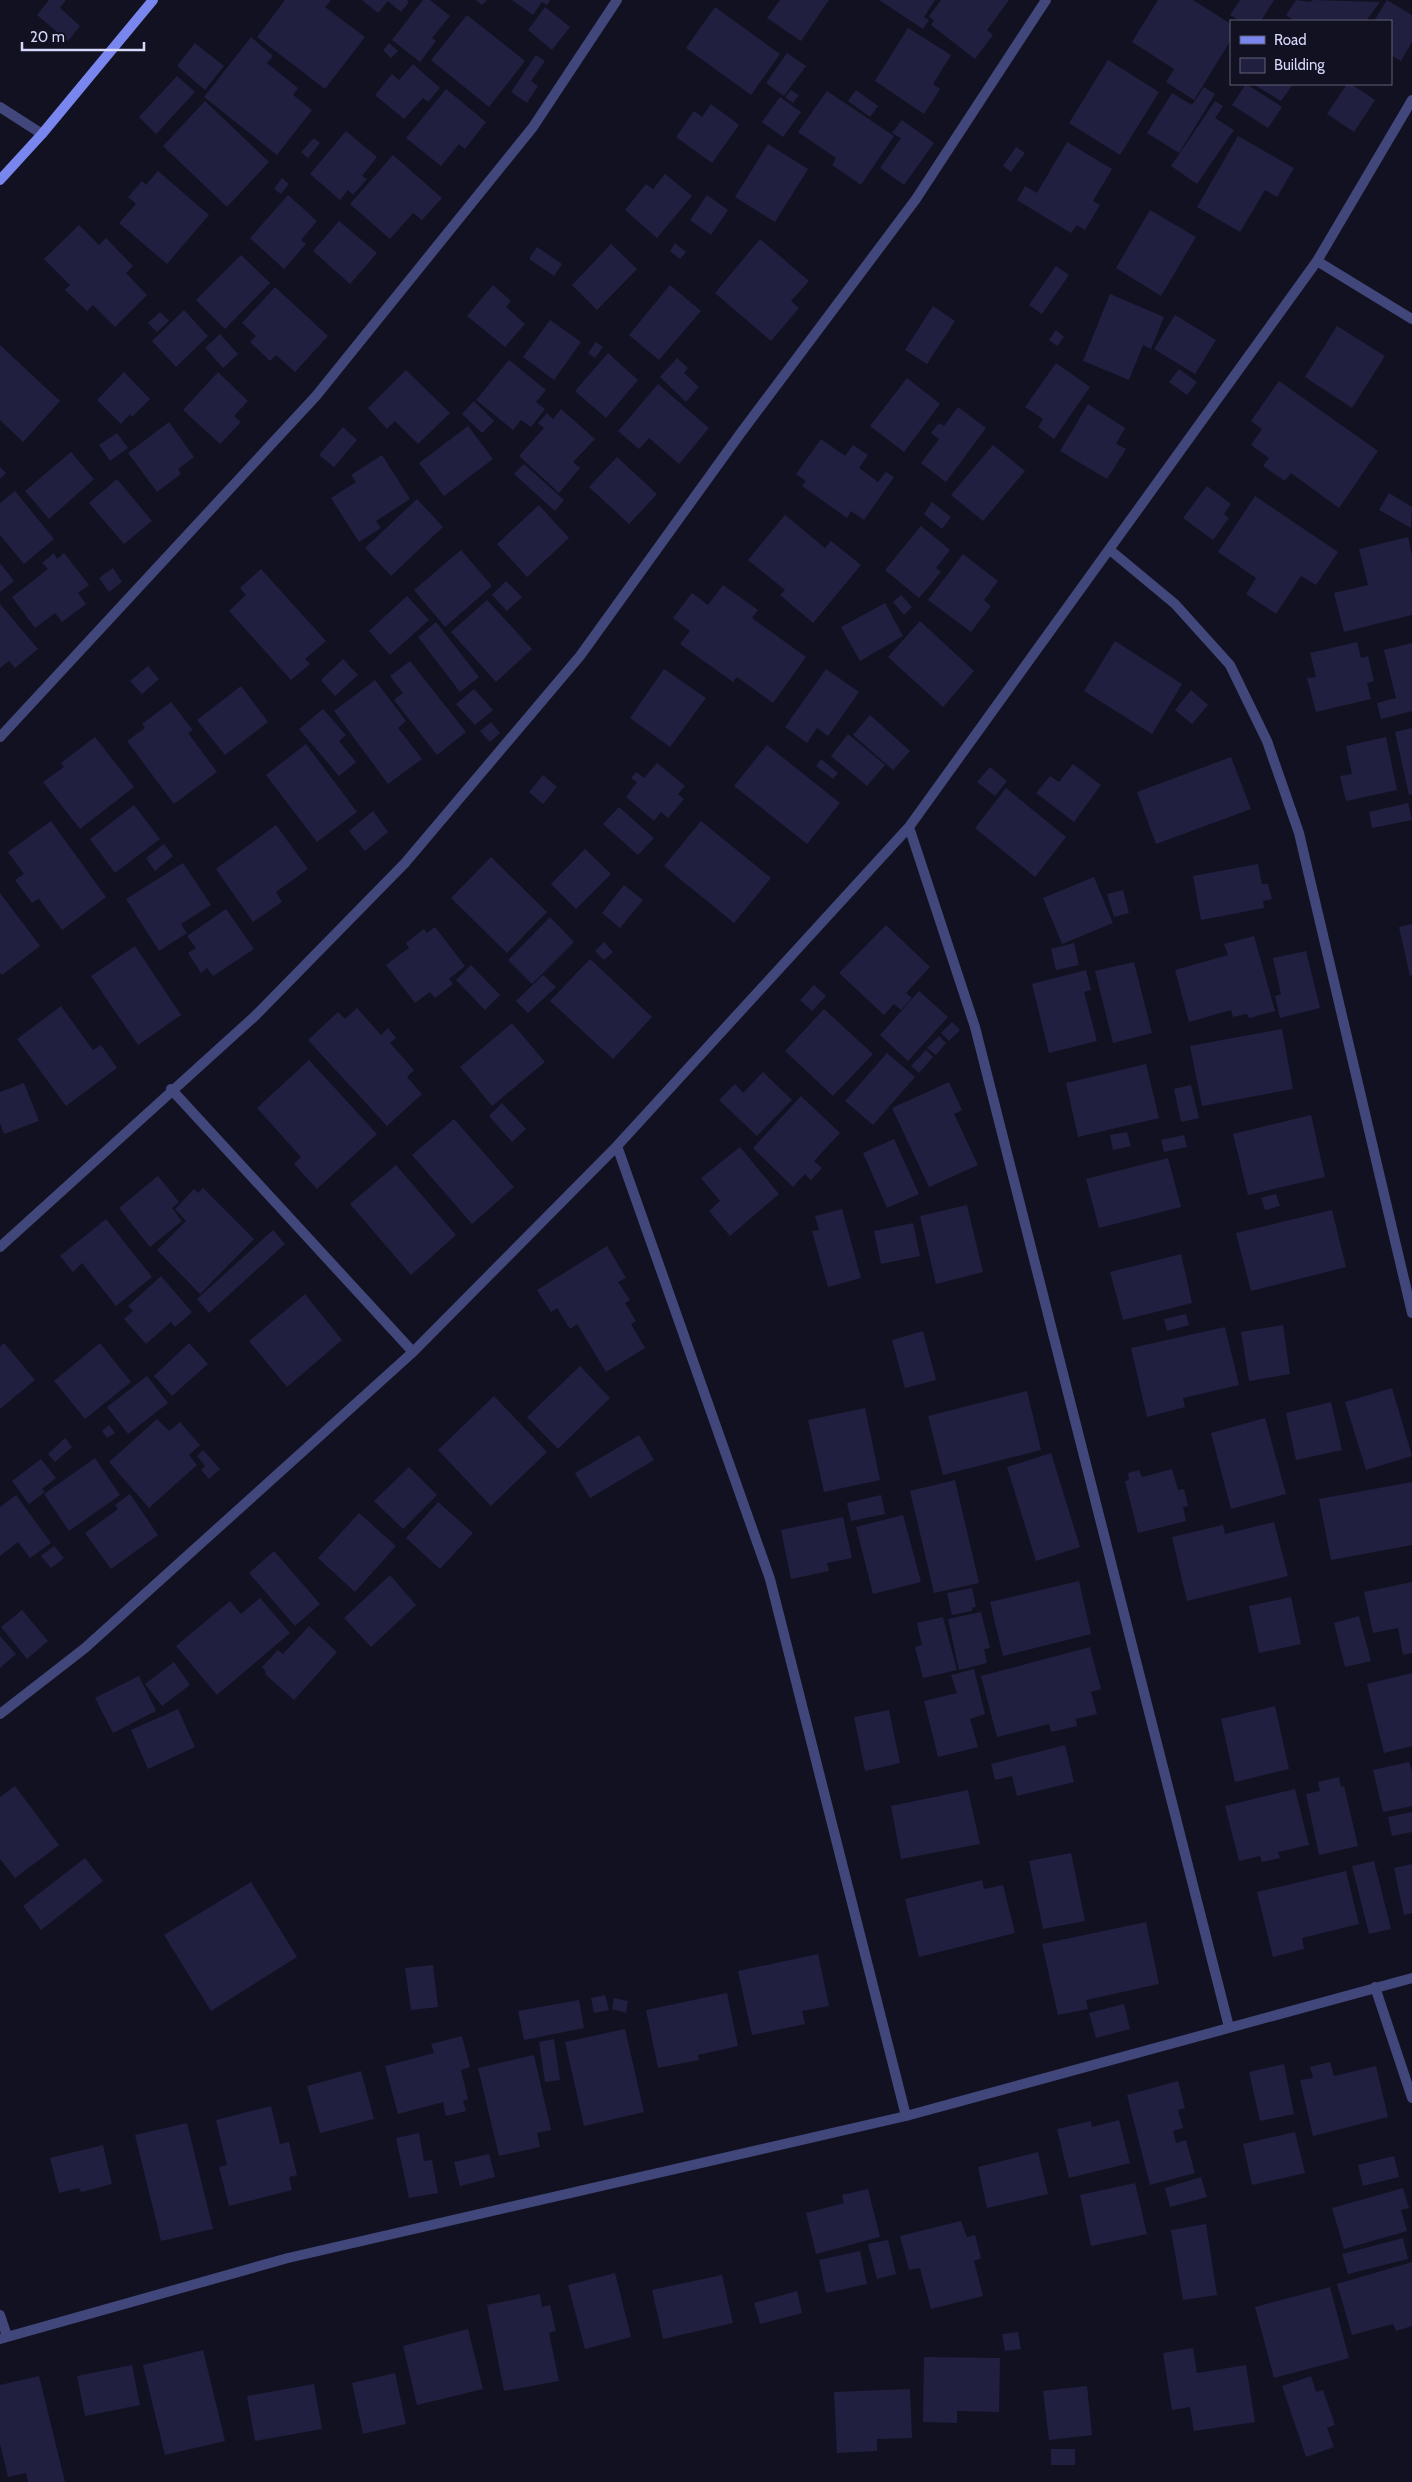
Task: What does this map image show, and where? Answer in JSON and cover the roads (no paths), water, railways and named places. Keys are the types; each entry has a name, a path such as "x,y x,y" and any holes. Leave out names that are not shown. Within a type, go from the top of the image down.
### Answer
{"street":[{"path":"0,180 42,134 153,0"},
{"path":"0,737 316,396 533,127 617,0"},
{"path":"0,1247 172,1089 255,1016 405,863 580,656 740,434 916,199 1046,0"},
{"path":"0,1714 85,1648 413,1352 617,1146 909,827 1317,261 1412,100"},
{"path":"0,107 42,134"},
{"path":"1317,261 1412,319"},
{"path":"1110,550 1175,604 1230,665 1266,741 1299,833 1412,1313"},
{"path":"909,827 975,1026 1229,2027"},
{"path":"172,1089 413,1352"},
{"path":"617,1146 770,1579 906,2116"},
{"path":"0,2315 4,2338 288,2258 906,2116 1412,1978"},
{"path":"1375,1987 1412,2098"}]}
